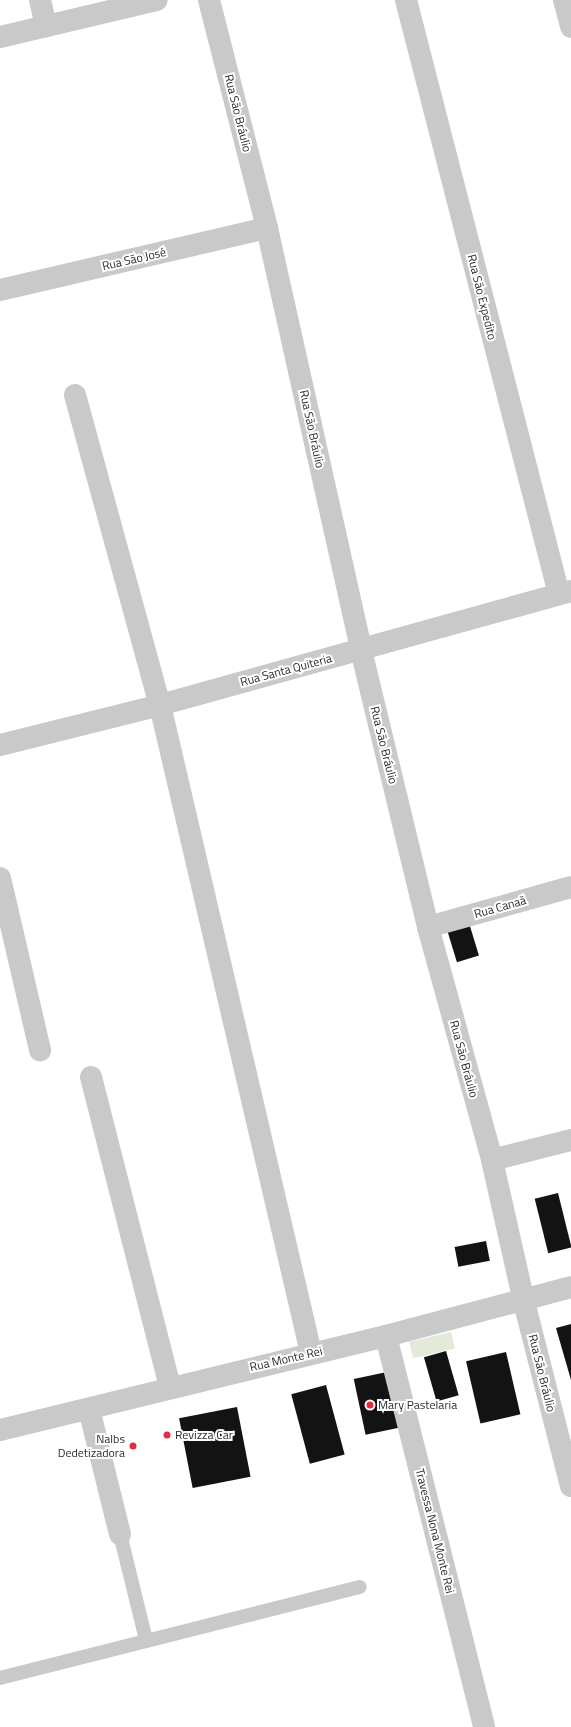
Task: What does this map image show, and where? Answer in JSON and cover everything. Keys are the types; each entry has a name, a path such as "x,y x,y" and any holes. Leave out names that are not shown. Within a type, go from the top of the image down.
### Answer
{"street":[{"path":"40,0 46,26"},
{"path":"0,37 157,0"},
{"name":"Rua São Bráulio","path":"209,0 267,228 360,650 428,927 492,1160 523,1298 571,1486"},
{"name":"Rua São Expedito","path":"406,0 565,593"},
{"path":"564,0 571,27"},
{"name":"Rua São José","path":"0,290 267,228"},
{"path":"75,395 160,705 311,1353"},
{"name":"Rua Santa Quiteria","path":"0,745 160,705 565,593"},
{"path":"0,878 40,1050"},
{"name":"Rua Canaã","path":"428,927 571,887"},
{"path":"91,1077 170,1387"},
{"path":"492,1160 571,1140"},
{"name":"Rua Monte Rei","path":"0,1430 89,1409 170,1387 386,1336 523,1298 571,1287"},
{"name":"Travessa Nona Monte Rei","path":"386,1336 484,1727"},
{"path":"89,1409 120,1534"}],"lane":[{"path":"120,1534 146,1640"},
{"path":"0,1678 360,1587"}],"green space":[{"path":"451,1332 455,1349 413,1358 409,1342"}],"building":[{"path":"469,923 479,956 457,962 447,930"},
{"path":"558,1193 571,1247 548,1253 535,1199"},
{"path":"486,1241 490,1261 458,1267 455,1247"},
{"path":"571,1324 571,1380 556,1328"},
{"path":"446,1351 459,1395 437,1402 424,1357"},
{"path":"506,1352 520,1414 480,1424 466,1361"},
{"path":"387,1372 399,1428 366,1435 354,1379"},
{"path":"326,1385 345,1455 310,1464 291,1394"},
{"path":"237,1407 251,1477 193,1488 179,1418"}],"place":[{"name":"Mary Pastelaria","path":"370,1405"},
{"name":"Revizza Car","path":"167,1435"},
{"name":"Nalbs Dedetizadora","path":"133,1446"}]}
